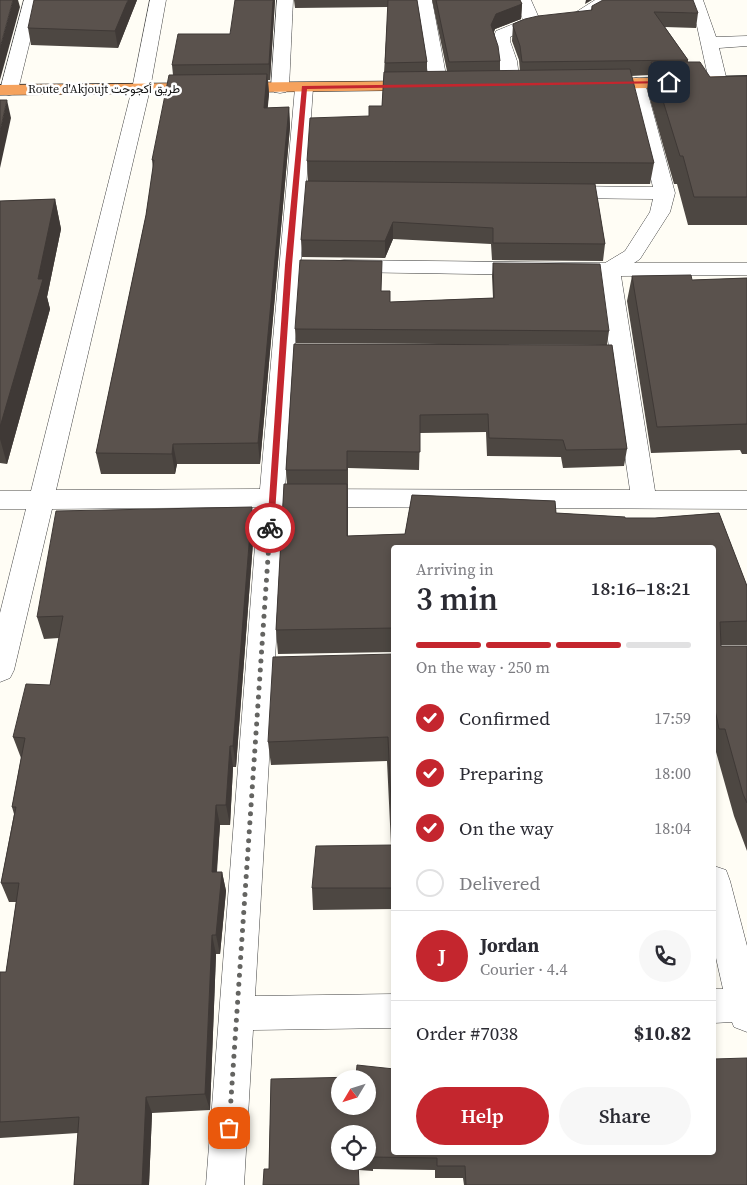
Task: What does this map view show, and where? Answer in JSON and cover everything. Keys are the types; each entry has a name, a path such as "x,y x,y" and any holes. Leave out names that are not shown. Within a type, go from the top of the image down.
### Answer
{"highway":[{"path":"578,84 747,81"},
{"path":"502,85 530,85"},
{"name":"Route d'Akjoujt طريق أكجوجت","path":"4,90 457,86"}],"street":[{"path":"4,90 32,0 16,0"},
{"path":"0,670 140,89 158,0"},
{"path":"225,1185 272,498 292,352 308,265 304,190 292,88 285,0"},
{"path":"424,0 439,86"},
{"path":"523,0 532,22"},
{"path":"502,85 508,61 501,41 502,35 532,22 576,19 588,14 605,0"},
{"path":"695,0 710,43 718,81"},
{"path":"710,43 747,41"},
{"path":"609,270 633,255 660,212 665,193 636,83"},
{"path":"538,192 665,193"},
{"path":"308,265 609,270 747,269"},
{"path":"609,270 644,499"},
{"path":"552,354 621,354"},
{"path":"0,500 272,498 747,500"},
{"path":"260,668 288,667"},
{"path":"716,893 735,1009"},
{"path":"237,1013 391,1011"}],"building":[{"path":"0,0 13,0 0,48"},
{"path":"34,0 128,0 115,31 28,28"},
{"path":"235,0 273,0 269,64 172,65 178,34 230,34"},
{"path":"388,0 417,0 427,62 385,63"},
{"path":"436,0 520,0 522,4 496,14 491,25 498,46 500,61 449,62"},
{"path":"603,0 693,0 698,13 654,12 688,60 522,62 520,46 513,24 538,16 592,10 592,6"},
{"path":"651,62 700,62 710,77 747,76 747,197 694,197 683,156 680,156"},
{"path":"630,69 654,163 307,161 310,118 369,116 369,106 382,106 384,72"},
{"path":"267,74 264,108 289,107 258,443 173,444 172,454 96,453 146,215 154,160 152,160 169,75"},
{"path":"0,100 7,100 0,131"},
{"path":"306,181 595,184 605,244 493,243 493,228 393,222 385,241 301,240"},
{"path":"55,199 38,279 43,279 0,427 0,201"},
{"path":"300,260 382,261 381,291 390,291 390,302 494,298 493,263 600,264 609,331 295,329"},
{"path":"691,275 692,280 747,278 747,424 657,427 632,276"},
{"path":"294,344 612,345 627,449 566,450 563,440 489,438 488,414 420,415 420,452 347,451 347,470 286,470"},
{"path":"284,484 347,484 347,536 405,534 412,495 555,501 556,513 625,518 655,518 719,513 747,586 747,621 720,622 721,646 747,646 747,803 725,729 719,729 716,715 716,545 391,545 391,628 276,630"},
{"path":"252,507 233,746 230,746 226,805 216,805 212,872 222,872 216,935 212,935 205,1094 146,1097 142,1185 74,1185 79,1117 0,1122 0,972 6,972 19,883 1,883 16,807 12,807 25,738 13,737 26,684 50,685 63,616 37,617 56,511"},
{"path":"391,654 391,802 388,737 268,742 273,657"},
{"path":"391,845 391,888 312,888 316,846"},
{"path":"747,1058 747,1185 466,1185 465,1166 437,1166 437,1158 376,1157 376,1125 331,1125 331,1170 358,1170 359,1185 263,1185 264,1169 269,1169 271,1079 331,1078 331,1115 376,1115 376,1070 357,1070 357,1065 391,1069 391,1155 716,1155 716,1059"}],"way so far":[{"path":"229,1128 270,528"}],"route":[{"path":"270,528 304,88 669,82"}]}
